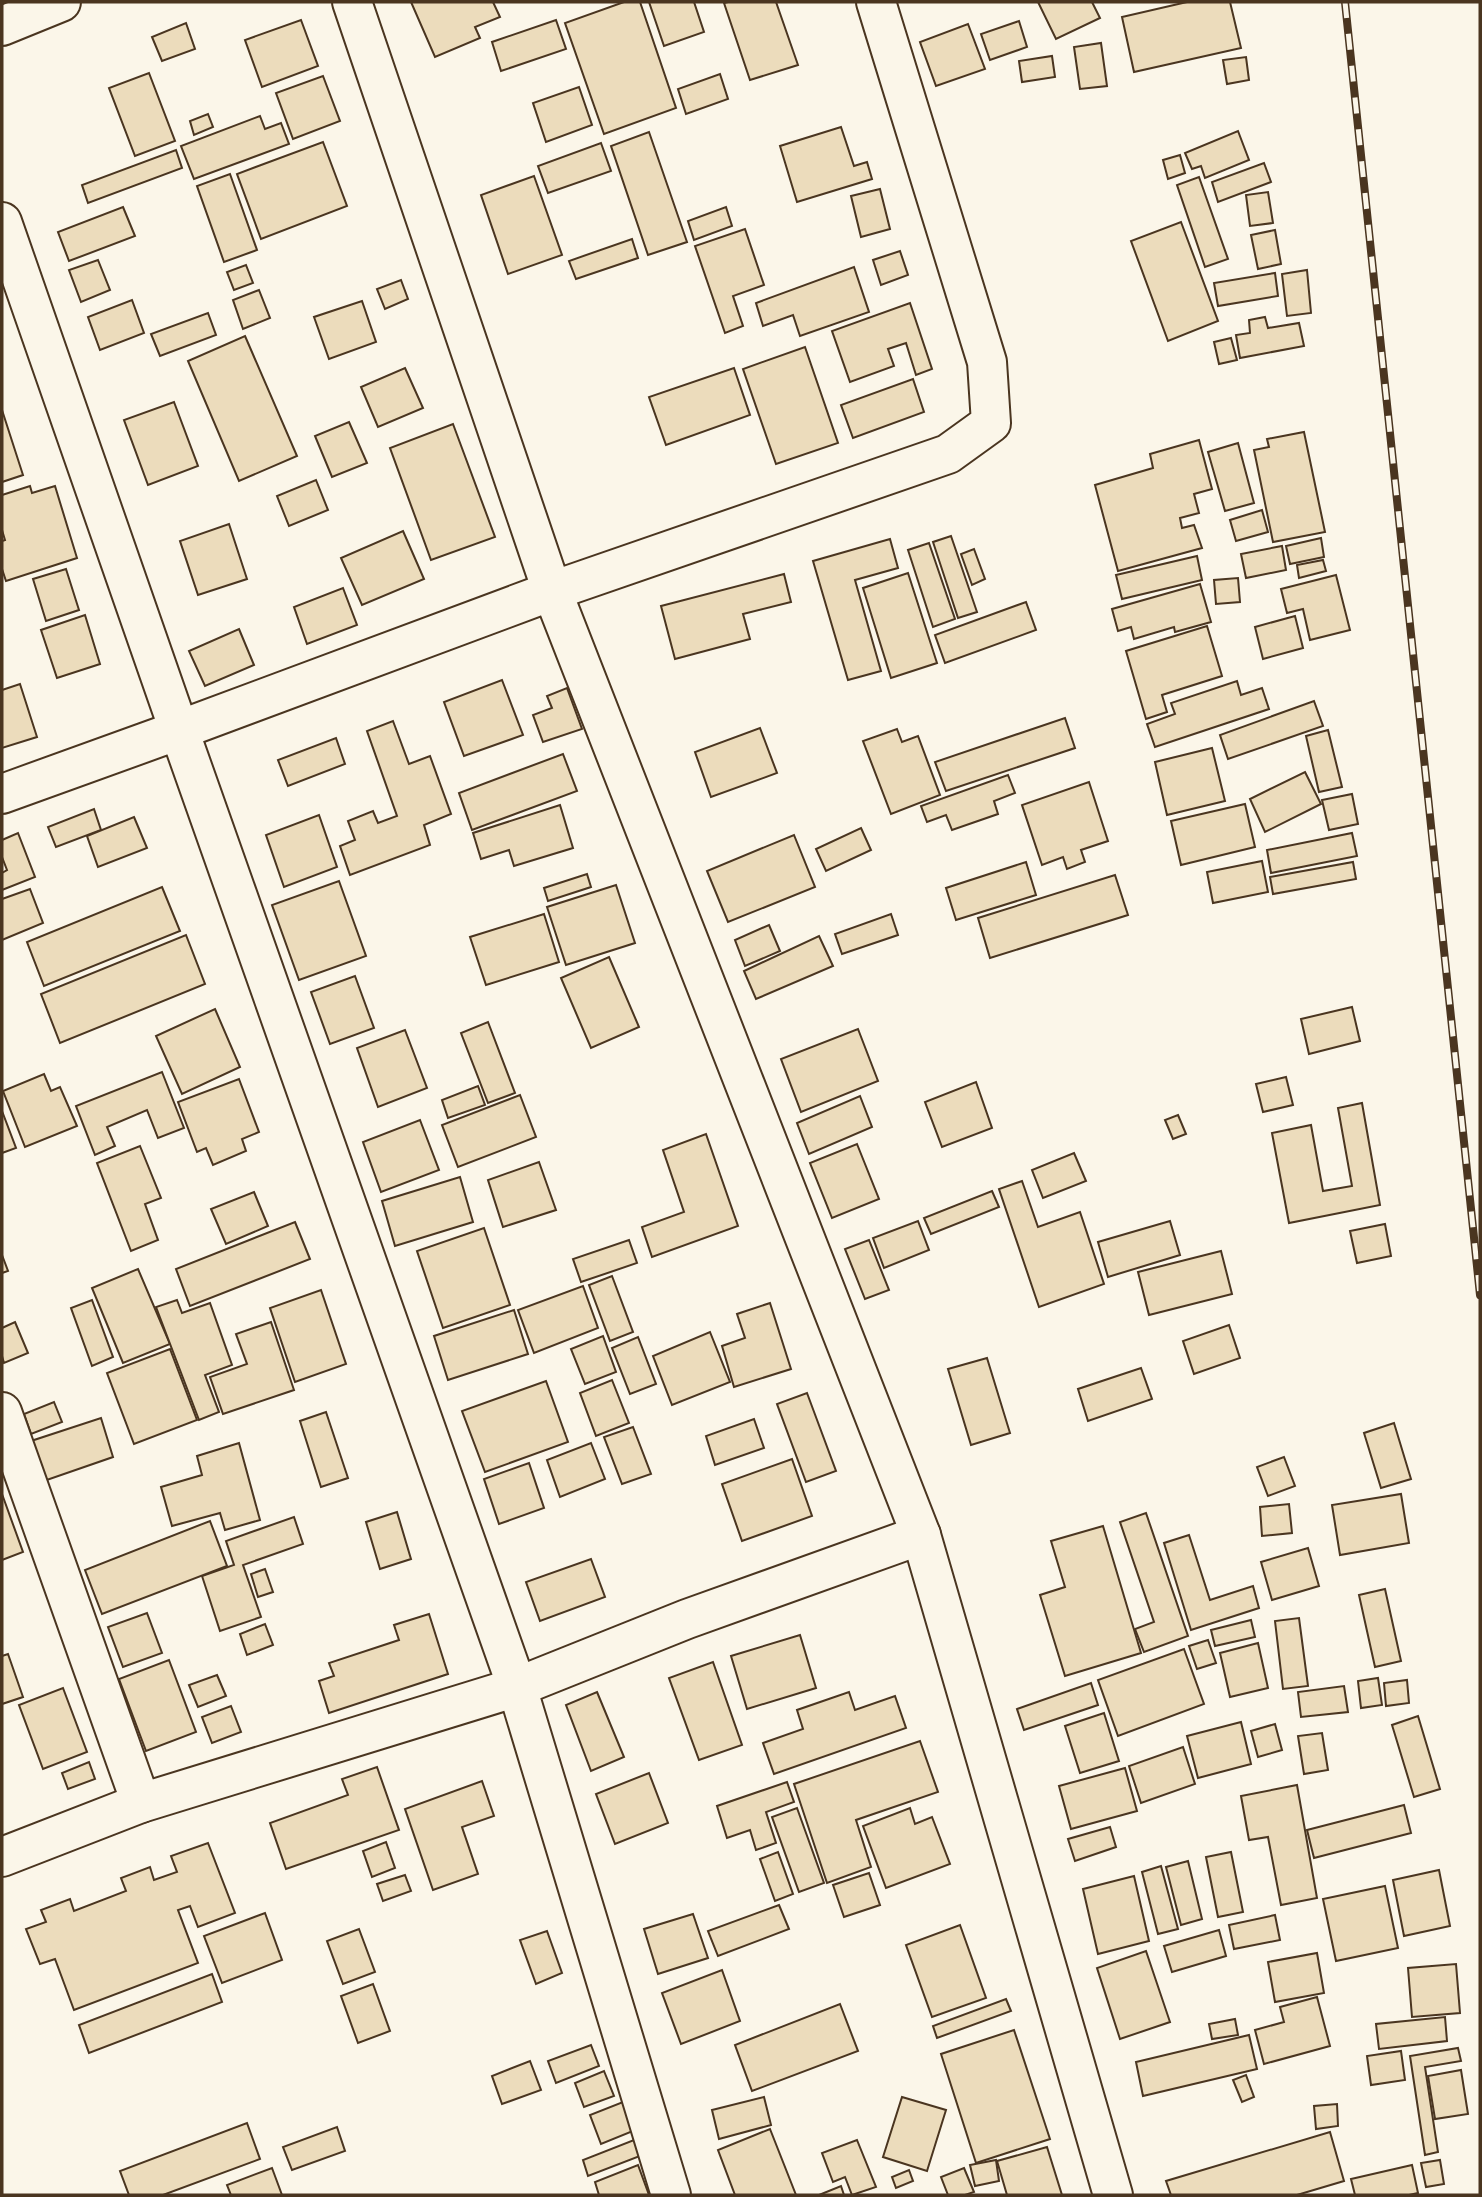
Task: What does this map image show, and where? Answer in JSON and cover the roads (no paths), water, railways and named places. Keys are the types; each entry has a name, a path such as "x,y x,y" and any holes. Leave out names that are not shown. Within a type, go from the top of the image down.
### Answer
{"street":[{"path":"2,26 61,2"},
{"path":"352,2 552,591 921,1535 1113,2195"},
{"path":"2,794 552,591 948,454 991,423 987,362 876,2"},
{"path":"2,222 517,1687 671,2195"},
{"path":"2,1412 141,1803"},
{"path":"2,1857 141,1803 517,1687 687,1619 921,1535"}],"railway":[{"path":"1345,2 1480,1295"}]}
